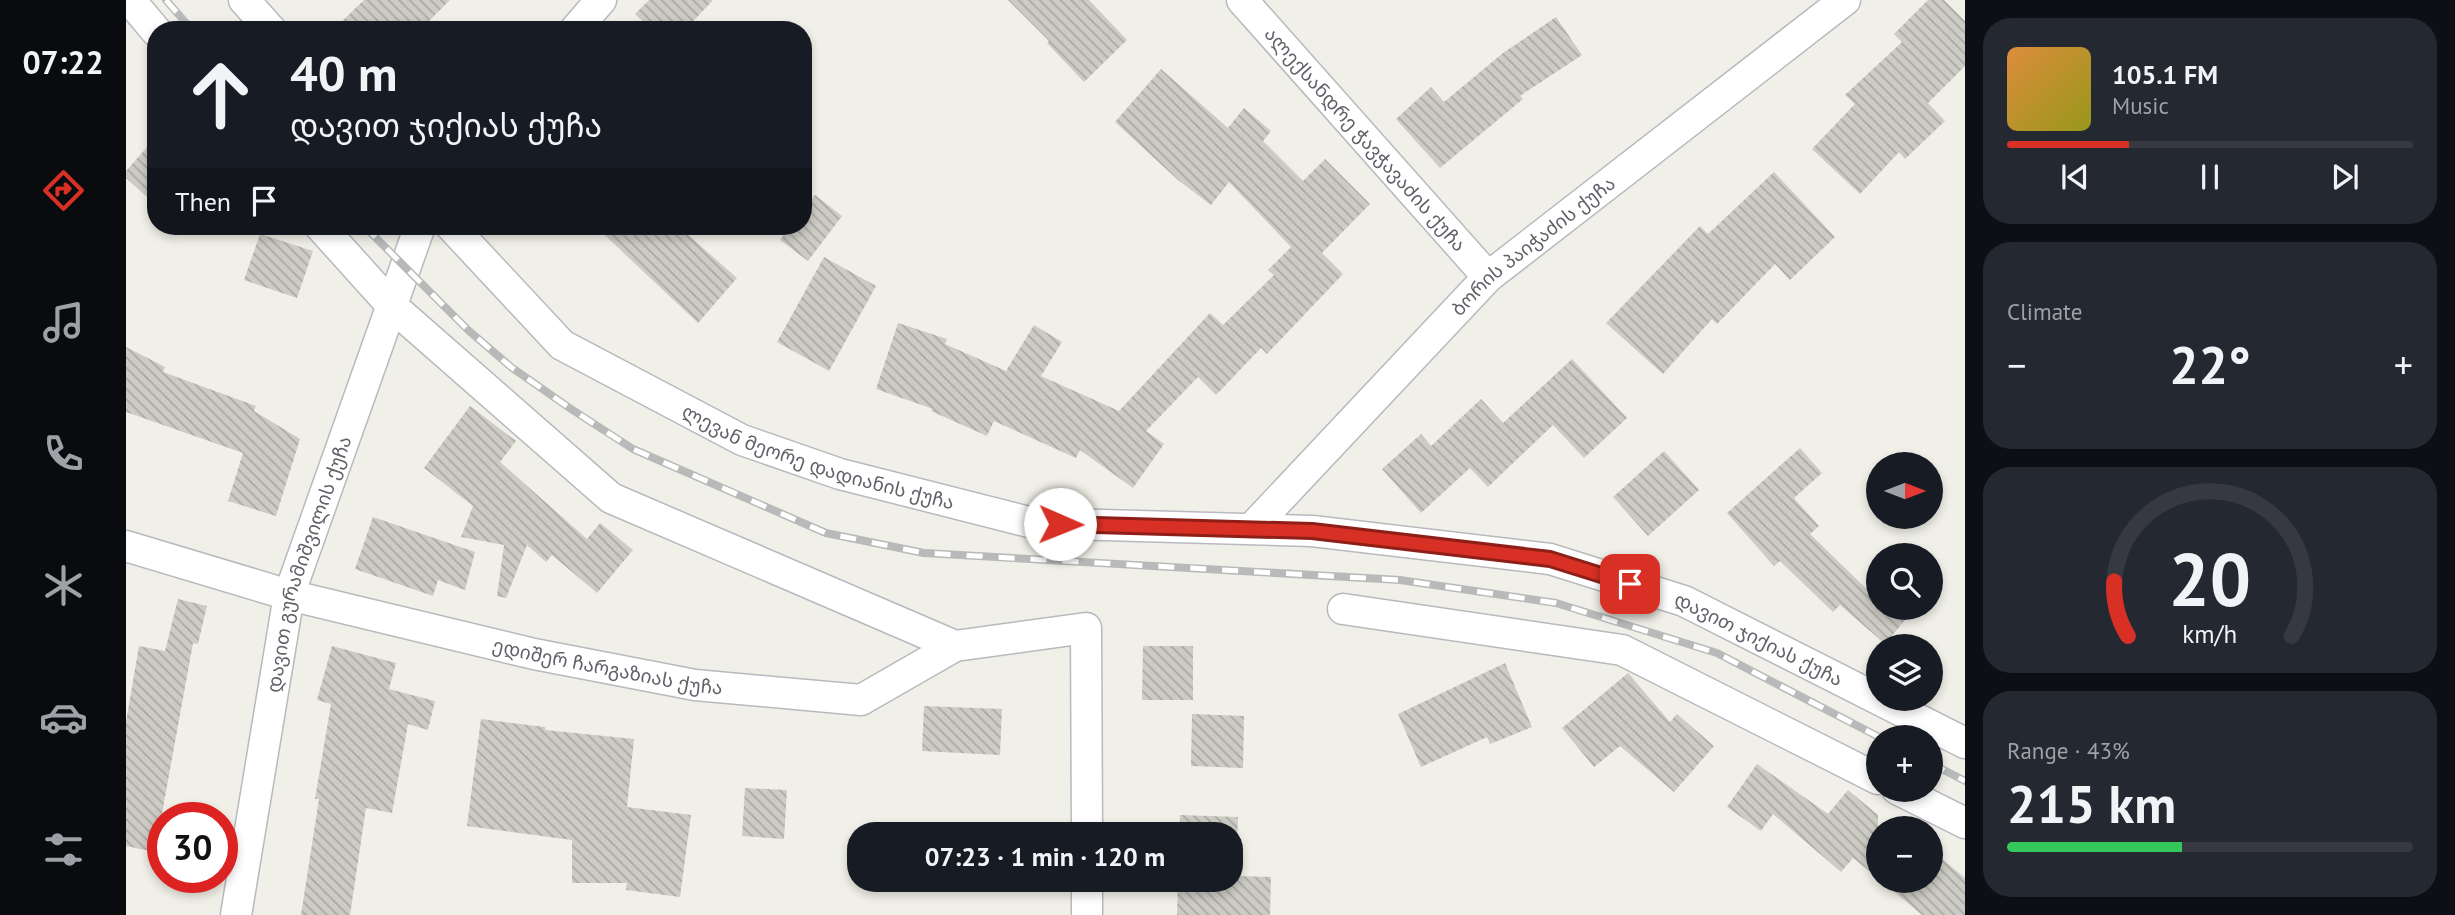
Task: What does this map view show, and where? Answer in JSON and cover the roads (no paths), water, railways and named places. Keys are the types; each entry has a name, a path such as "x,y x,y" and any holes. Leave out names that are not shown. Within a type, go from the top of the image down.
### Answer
{"street":[{"path":"130,0 148,21"},
{"path":"244,0 263,21"},
{"path":"583,21 601,0"},
{"name":"ალექსანდრე ჭავჭავაძის ქუჩა","path":"1242,0 1488,277"},
{"name":"ბორის პაიჭაძის ქუჩა","path":"1252,528 1488,277 1845,0"},
{"path":"328,235 393,307 611,498 955,646"},
{"name":"დავით გურამიშვილის ქუჩა","path":"236,915 289,595 417,235"},
{"name":"ლევან მეორე დადიანის ქუჩა","path":"459,235 562,345 741,440 840,474 1033,523 1252,528"},
{"name":"დავით ჯიქიას ქუჩა","path":"1252,528 1312,531 1550,559 1684,601 1965,743"},
{"name":"ედიშერ ჩარგაზიას ქუჩა","path":"126,546 289,595 534,654 695,685 861,700 955,646 1086,628 1087,822"},
{"path":"1343,609 1622,649 1866,773"},
{"path":"1923,802 1965,824"},
{"path":"1087,892 1087,915"}],"railway":[{"path":"166,0 184,21"},
{"path":"373,235 468,330 511,367 571,409 633,449 826,533 924,553 1400,580 1556,603 1717,653 1866,730"},
{"path":"1943,770 1965,781"}]}
